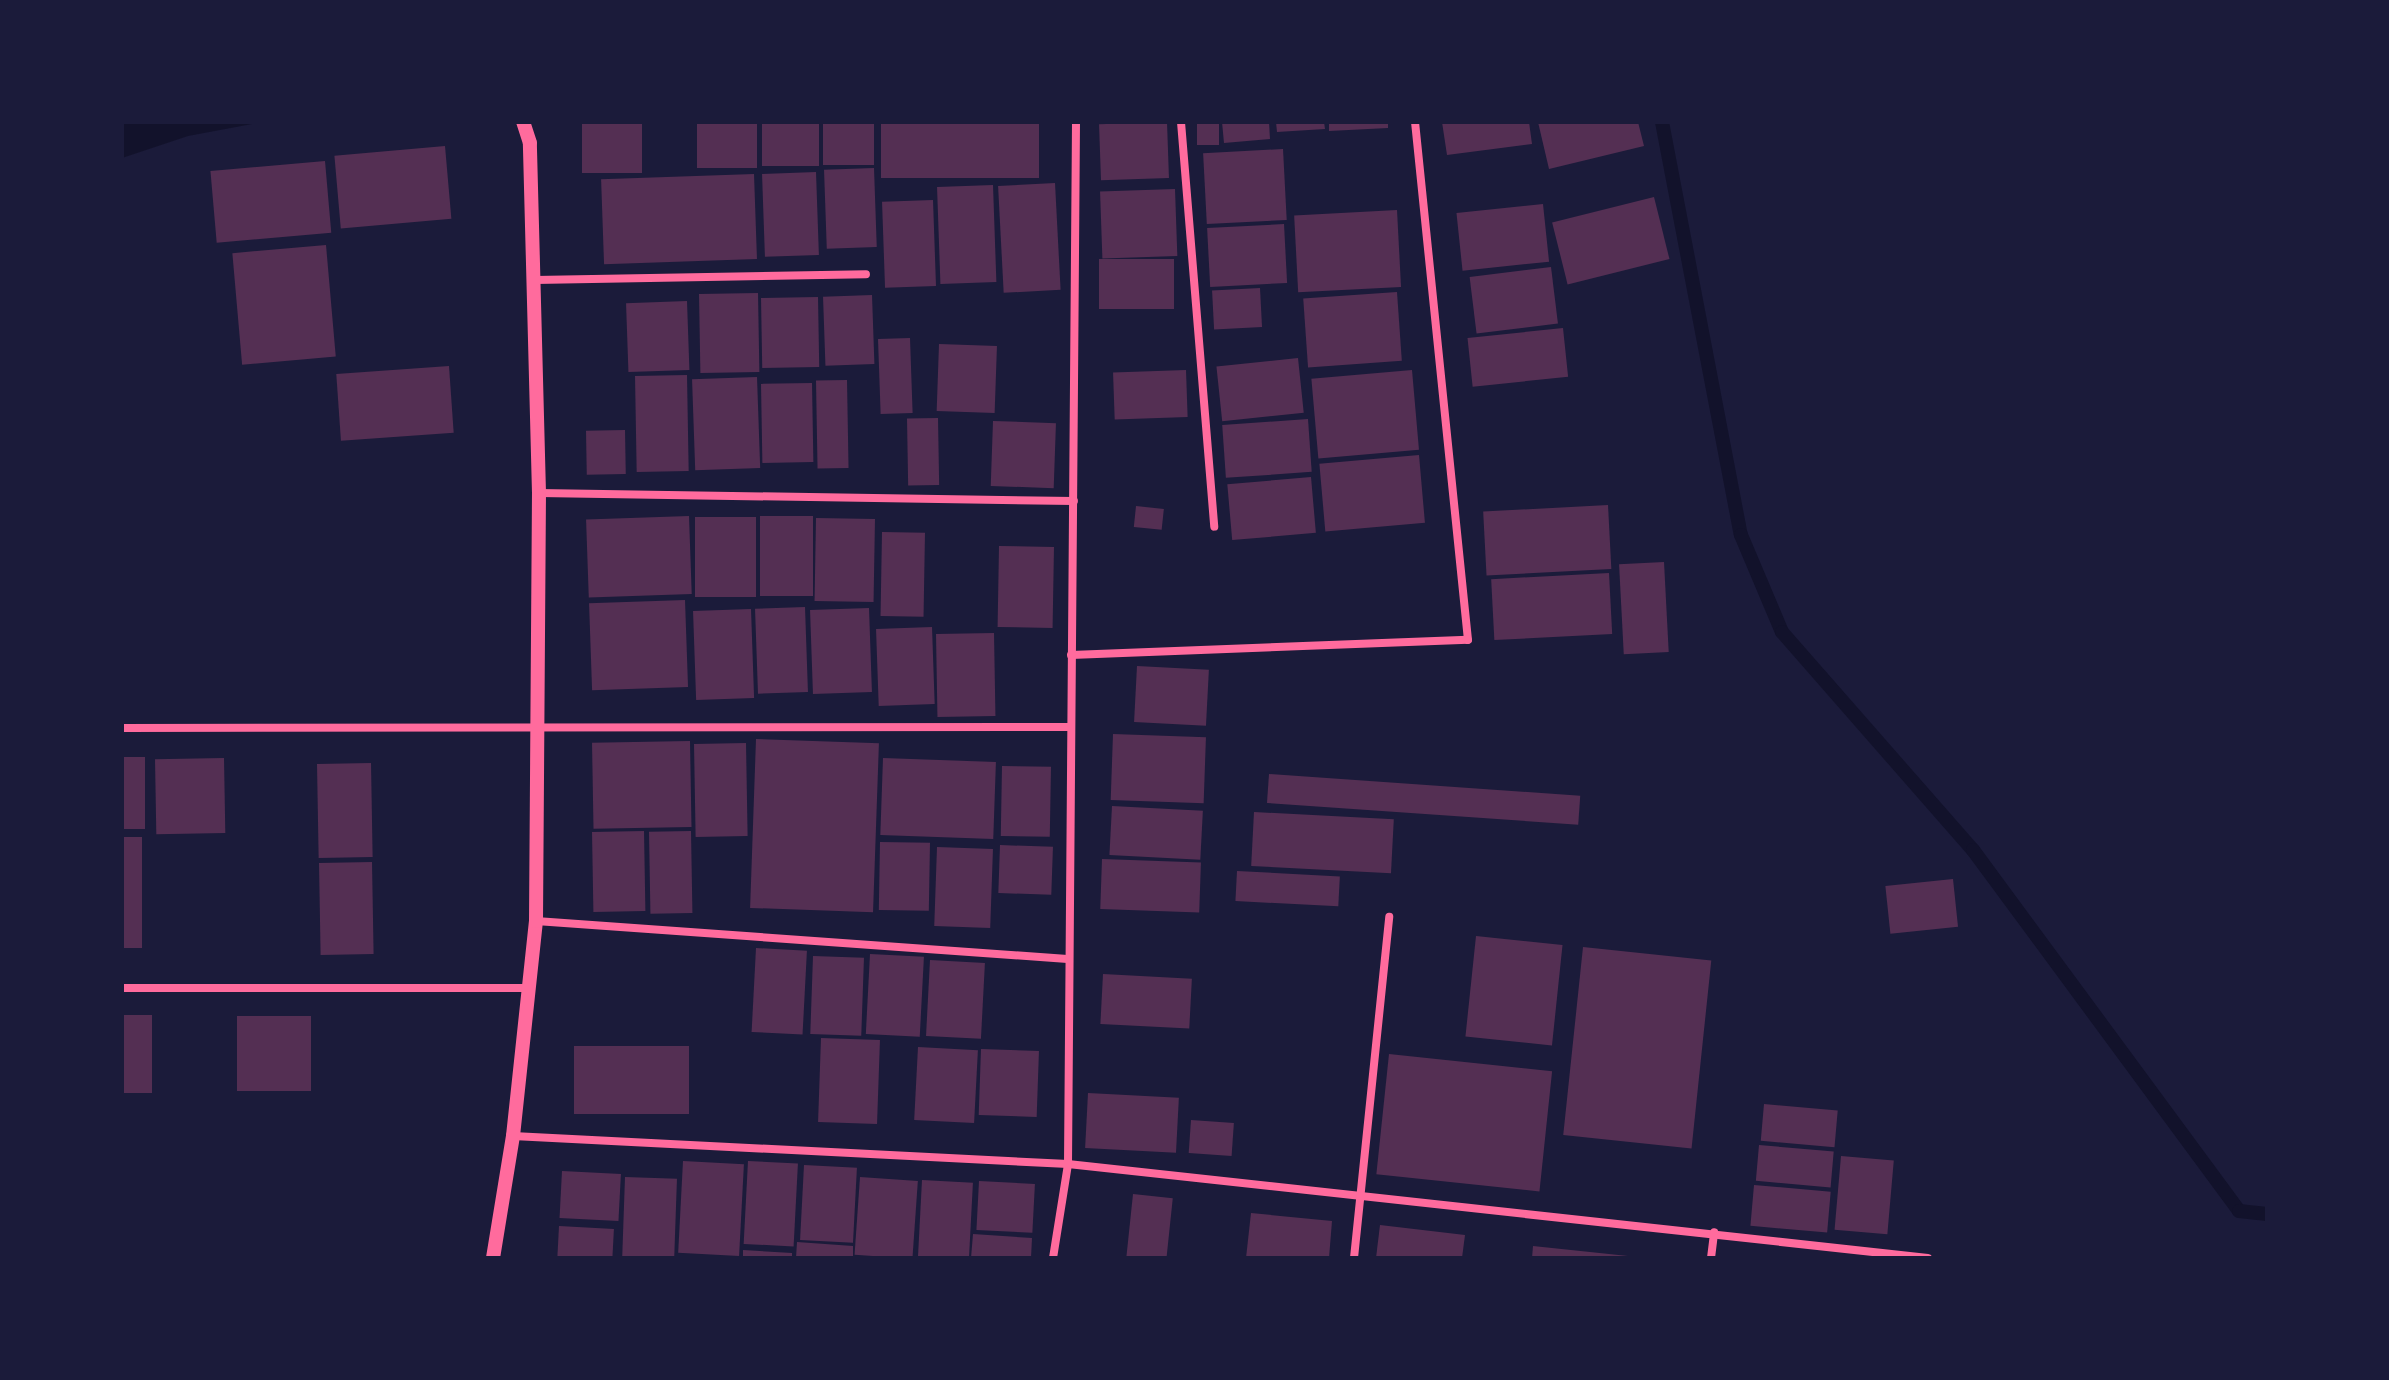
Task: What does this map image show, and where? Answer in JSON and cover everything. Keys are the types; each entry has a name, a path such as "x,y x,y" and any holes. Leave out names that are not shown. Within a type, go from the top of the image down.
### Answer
{"street":[{"path":"493,1258 513,1136 536,921 539,493 530,143 523,122"},
{"path":"1053,1258 1068,1164 1076,122"},
{"path":"1181,122 1214,527"},
{"path":"1071,655 1468,640 1415,122"},
{"path":"535,280 866,274"},
{"path":"539,493 1074,501"},
{"path":"122,728 1071,727"},
{"path":"1354,1258 1389,917"},
{"path":"536,921 1068,959"},
{"path":"122,988 531,988"},
{"path":"513,1136 1068,1164 1714,1232 1928,1258"},
{"path":"1711,1258 1714,1232"}],"shaded area":[{"path":"122,122 263,122 188,136 122,158"}],"building":[{"path":"582,122 642,122 642,173 582,173"},
{"path":"697,122 757,122 757,168 697,168"},
{"path":"762,122 819,122 819,166 762,166"},
{"path":"823,122 874,122 874,165 823,165"},
{"path":"881,122 1039,122 1039,178 881,178"},
{"path":"1167,122 1169,178 1101,180 1099,124"},
{"path":"1197,122 1219,122 1219,145 1197,145"},
{"path":"1222,122 1269,122 1270,139 1224,143"},
{"path":"1276,122 1324,122 1325,129 1277,132"},
{"path":"1329,122 1388,122 1388,128 1329,131"},
{"path":"1442,122 1529,122 1532,144 1447,155"},
{"path":"1538,122 1638,122 1644,146 1549,169"},
{"path":"445,146 451,219 341,228 334,156"},
{"path":"1283,149 1287,220 1207,224 1203,153"},
{"path":"325,161 331,233 217,243 210,171"},
{"path":"874,168 877,247 827,249 824,170"},
{"path":"816,172 819,255 765,257 762,174"},
{"path":"754,174 757,259 604,264 601,179"},
{"path":"1055,183 1061,290 1004,293 998,186"},
{"path":"993,185 996,282 940,284 937,187"},
{"path":"1175,189 1177,256 1102,259 1100,192"},
{"path":"1654,197 1669,259 1568,285 1552,222"},
{"path":"933,200 936,286 885,288 882,202"},
{"path":"1543,204 1549,262 1463,271 1456,213"},
{"path":"1397,210 1401,287 1298,292 1294,215"},
{"path":"1284,224 1287,283 1210,287 1207,228"},
{"path":"326,245 336,357 242,365 232,253"},
{"path":"1099,259 1174,259 1174,309 1099,309"},
{"path":"1551,267 1558,324 1477,334 1470,277"},
{"path":"1260,288 1262,327 1214,329 1212,291"},
{"path":"1397,292 1402,361 1308,367 1303,299"},
{"path":"758,293 759,372 700,373 699,294"},
{"path":"872,295 874,364 825,366 823,297"},
{"path":"818,297 819,367 762,368 761,298"},
{"path":"687,301 689,370 628,372 626,303"},
{"path":"1563,328 1568,377 1473,387 1468,338"},
{"path":"910,338 913,413 881,414 878,339"},
{"path":"939,344 997,346 995,413 937,411"},
{"path":"1298,358 1304,413 1222,421 1216,367"},
{"path":"449,366 454,433 341,441 336,374"},
{"path":"1186,370 1188,417 1115,420 1113,373"},
{"path":"1412,370 1419,450 1318,458 1311,379"},
{"path":"687,375 689,471 637,472 635,376"},
{"path":"757,377 760,468 695,470 692,379"},
{"path":"847,380 849,468 818,469 816,381"},
{"path":"812,383 813,462 762,463 761,384"},
{"path":"938,418 939,485 908,486 907,419"},
{"path":"1308,419 1312,472 1226,478 1222,425"},
{"path":"993,421 1056,423 1054,488 991,486"},
{"path":"625,430 626,474 587,475 586,431"},
{"path":"1419,455 1425,523 1325,531 1319,464"},
{"path":"1311,477 1316,533 1232,540 1227,484"},
{"path":"1608,505 1611,569 1487,575 1483,512"},
{"path":"1136,506 1164,509 1162,530 1134,527"},
{"path":"689,516 692,594 589,598 586,520"},
{"path":"760,516 813,516 813,596 760,596"},
{"path":"695,517 756,517 756,597 695,597"},
{"path":"816,518 875,519 874,602 815,601"},
{"path":"882,532 925,533 924,617 881,616"},
{"path":"999,546 1054,547 1053,628 998,627"},
{"path":"1664,562 1669,652 1624,654 1619,564"},
{"path":"1609,573 1612,634 1494,640 1491,579"},
{"path":"685,600 688,687 592,690 589,603"},
{"path":"805,607 808,692 758,694 755,609"},
{"path":"869,608 872,692 813,694 810,610"},
{"path":"751,609 754,698 696,700 693,611"},
{"path":"932,627 935,704 879,706 876,629"},
{"path":"994,633 995,716 937,717 936,634"},
{"path":"1137,666 1209,670 1206,726 1134,722"},
{"path":"1113,734 1206,737 1204,803 1111,800"},
{"path":"756,739 879,743 873,912 750,908"},
{"path":"690,741 692,827 594,829 592,743"},
{"path":"746,743 748,836 696,837 694,744"},
{"path":"122,757 145,757 145,829 122,829"},
{"path":"224,758 225,833 156,834 155,759"},
{"path":"883,758 996,762 993,839 880,835"},
{"path":"371,763 373,857 319,858 317,764"},
{"path":"1002,766 1051,767 1050,837 1001,836"},
{"path":"1269,774 1580,796 1578,825 1267,803"},
{"path":"1112,806 1203,811 1200,860 1109,855"},
{"path":"1254,812 1394,819 1391,873 1251,866"},
{"path":"644,831 645,911 593,912 592,832"},
{"path":"691,831 692,913 650,914 649,832"},
{"path":"122,837 142,837 142,948 122,948"},
{"path":"880,842 930,843 929,911 879,910"},
{"path":"1000,845 1053,847 1051,895 998,893"},
{"path":"937,847 993,849 990,928 934,926"},
{"path":"1102,859 1201,862 1199,912 1100,909"},
{"path":"372,862 374,954 321,955 319,863"},
{"path":"1237,871 1340,876 1338,906 1235,901"},
{"path":"1953,879 1958,927 1890,934 1885,886"},
{"path":"1476,936 1563,945 1552,1046 1465,1036"},
{"path":"1583,947 1711,960 1692,1148 1563,1135"},
{"path":"756,948 807,951 803,1035 752,1032"},
{"path":"870,954 924,957 920,1037 866,1034"},
{"path":"813,956 864,958 861,1036 810,1034"},
{"path":"930,960 985,963 981,1039 926,1036"},
{"path":"1103,974 1192,979 1189,1029 1100,1024"},
{"path":"122,1015 152,1015 152,1093 122,1093"},
{"path":"237,1016 311,1016 311,1091 237,1091"},
{"path":"821,1038 880,1040 877,1124 818,1122"},
{"path":"574,1046 689,1046 689,1114 574,1114"},
{"path":"918,1047 978,1050 974,1123 914,1120"},
{"path":"981,1049 1039,1051 1037,1117 979,1115"},
{"path":"1389,1054 1552,1071 1539,1191 1376,1174"},
{"path":"1088,1093 1179,1098 1176,1153 1085,1148"},
{"path":"1764,1104 1838,1110 1834,1147 1761,1141"},
{"path":"1191,1120 1234,1123 1232,1156 1189,1153"},
{"path":"1759,1145 1834,1152 1831,1187 1756,1181"},
{"path":"1841,1156 1894,1161 1887,1234 1835,1230"},
{"path":"683,1161 744,1164 739,1256 678,1253"},
{"path":"748,1161 798,1164 794,1247 744,1244"},
{"path":"804,1165 857,1168 853,1243 800,1240"},
{"path":"562,1171 621,1174 618,1221 560,1218"},
{"path":"625,1177 677,1179 674,1258 622,1258"},
{"path":"860,1177 918,1181 912,1258 855,1255"},
{"path":"922,1180 973,1183 969,1258 918,1257"},
{"path":"979,1181 1035,1184 1032,1233 976,1230"},
{"path":"1754,1185 1831,1192 1827,1233 1750,1226"},
{"path":"1133,1194 1173,1198 1166,1258 1126,1258"},
{"path":"1251,1213 1332,1221 1329,1258 1246,1258"},
{"path":"1380,1225 1465,1235 1462,1258 1376,1258"},
{"path":"559,1226 614,1229 612,1258 557,1258"},
{"path":"973,1234 1032,1238 1031,1258 971,1258"},
{"path":"797,1242 853,1246 853,1258 796,1258"},
{"path":"1533,1246 1628,1256 1628,1258 1532,1258"},
{"path":"743,1250 792,1253 792,1258 743,1258"}],"waterway":[{"path":"1662,122 1741,535 1782,632 1973,850 2239,1211 2267,1214"}]}
